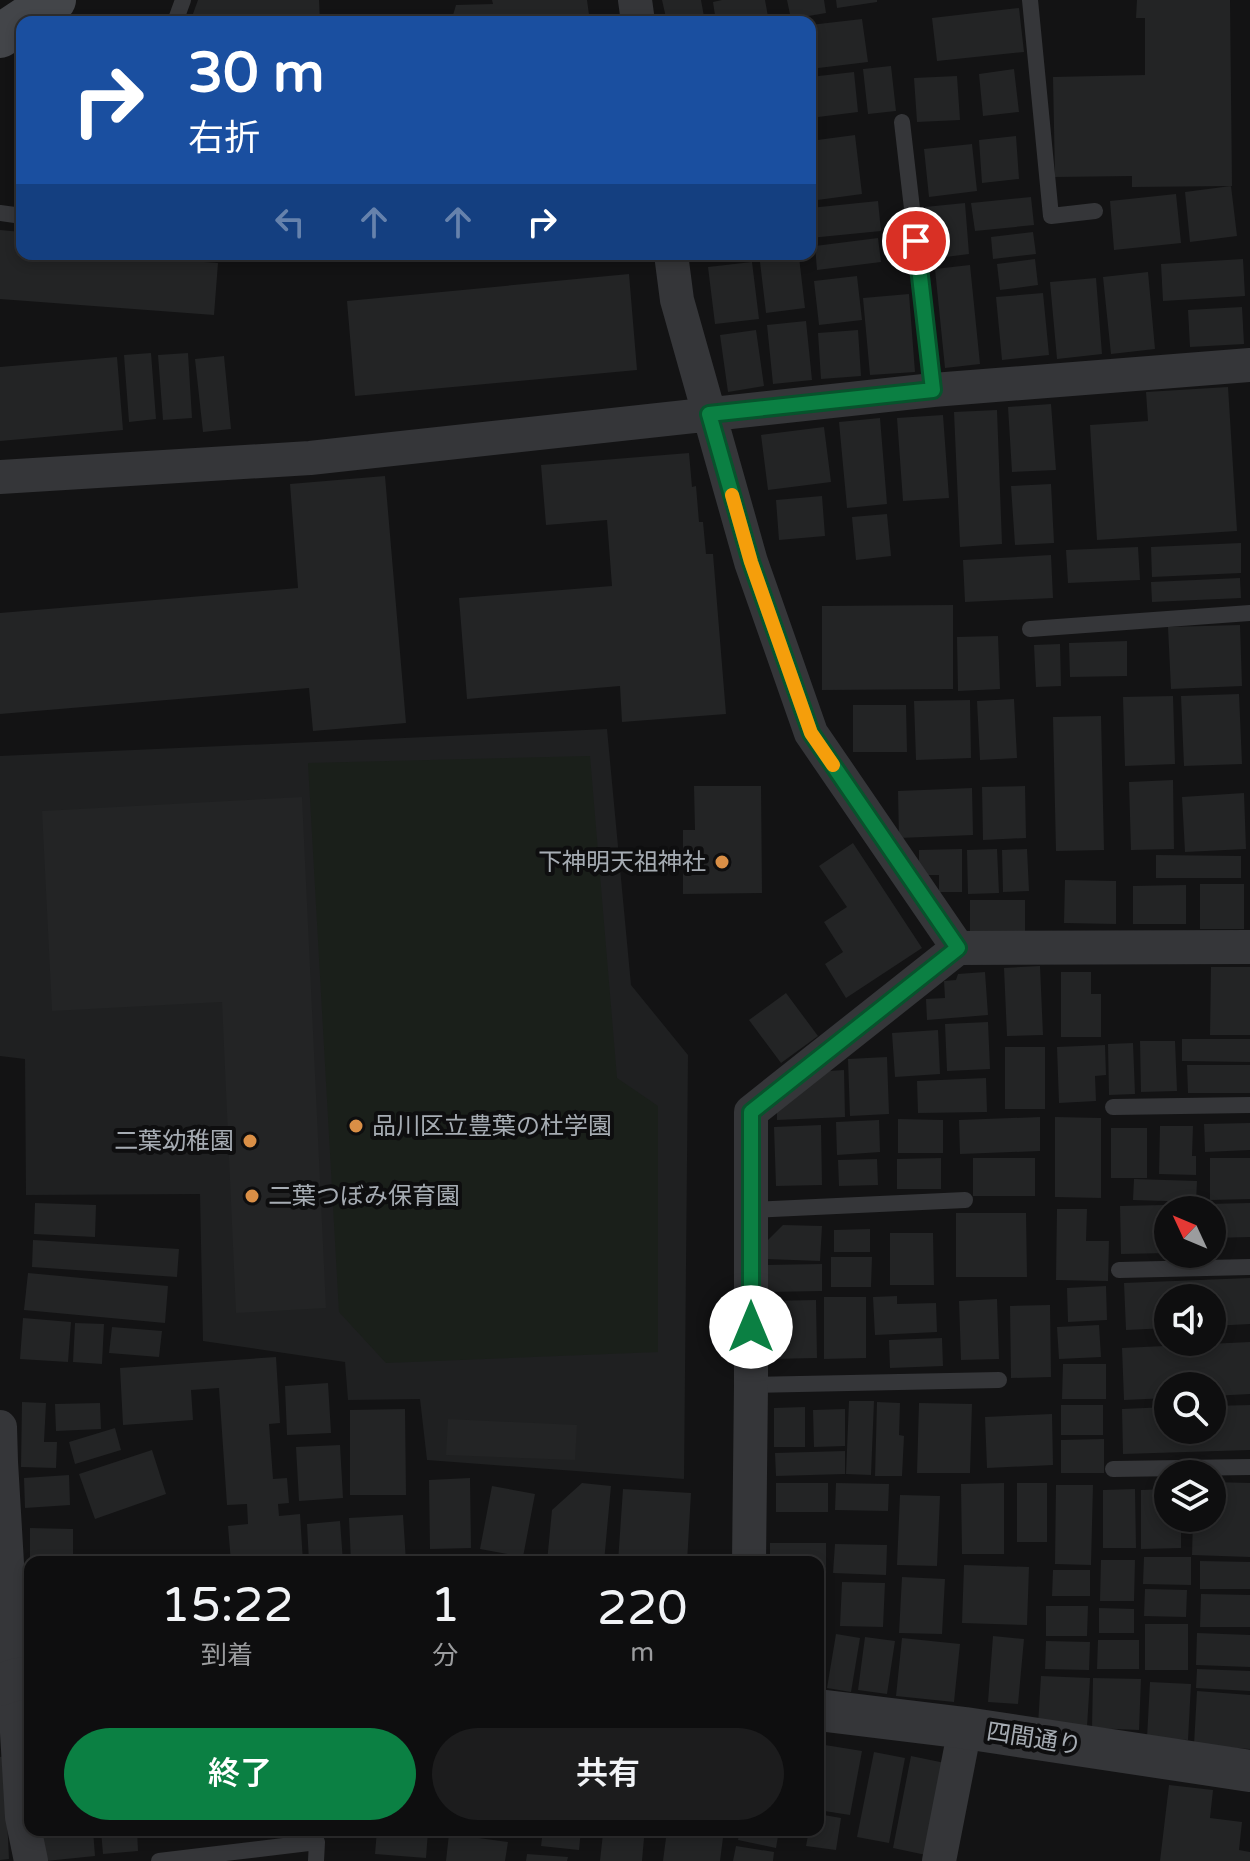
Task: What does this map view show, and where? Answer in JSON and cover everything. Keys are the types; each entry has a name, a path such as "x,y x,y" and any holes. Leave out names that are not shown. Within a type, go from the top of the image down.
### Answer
{"main road":[{"path":"30,16 54,0"}],"street":[{"path":"672,260 677,300 751,562 811,733 958,948"},
{"path":"0,477 310,458 933,390 1250,365"},
{"path":"749,1556 751,1112 958,948 1250,947"},
{"path":"0,1427 24,1827"},
{"name":"四間通り","path":"824,1711 965,1728 1250,1771"},
{"path":"939,1861 965,1728"},
{"path":"26,1836 31,1861"}],"lane":[{"path":"1030,0 1051,216 1095,211"},
{"path":"902,122 933,390"},
{"path":"1030,629 1250,613"},
{"path":"1113,1107 1250,1105"},
{"path":"751,1210 965,1200"},
{"path":"1119,1270 1250,1267"},
{"path":"751,1385 999,1380"},
{"path":"1113,1469 1250,1467"},
{"path":"159,1861 317,1842 316,1861"}],"shaded area":[{"name":"品川区立豊葉の杜学園","path":"607,729 631,985 688,1055 684,1479 427,1460 420,1399 348,1400 345,1362 203,1341 200,1194 26,1195 25,1059 0,1056 0,756"},
{"path":"590,756 617,1078 658,1106 658,1352 386,1363 339,1312 308,763"}],"building":[{"path":"198,0 319,0 320,16 192,16"},
{"path":"492,0 587,0 589,16 453,16 456,5 493,4"},
{"path":"662,0 701,0 704,16 666,16"},
{"path":"765,0 768,16 715,16 713,2"},
{"path":"787,0 824,0 826,13 790,16"},
{"path":"836,0 877,0 877,2 837,8"},
{"path":"1137,0 1230,0 1232,186 1132,187 1132,176 1055,177 1053,77 1145,75 1145,18 1136,18"},
{"path":"1019,8 1024,52 937,61 932,18"},
{"path":"862,19 868,62 816,68 816,24"},
{"path":"891,66 896,111 868,114 863,69"},
{"path":"1014,69 1019,112 983,116 979,74"},
{"path":"854,72 858,112 816,117 816,76"},
{"path":"957,76 960,120 917,122 914,78"},
{"path":"855,135 862,194 816,200 816,140"},
{"path":"1016,136 1019,179 982,183 979,140"},
{"path":"972,144 977,191 929,197 924,149"},
{"path":"1231,186 1237,236 1190,242 1185,192"},
{"path":"1176,194 1181,243 1114,250 1110,201"},
{"path":"1031,197 1034,225 975,231 971,203"},
{"path":"878,201 881,231 816,237 816,207"},
{"path":"965,203 969,254 930,259 925,207"},
{"path":"0,230 16,231 16,260 218,263 214,315 0,299"},
{"path":"1033,232 1036,254 993,259 991,237"},
{"path":"878,238 881,262 817,270 816,246"},
{"path":"1035,259 1038,285 1000,290 997,264"},
{"path":"1243,259 1245,296 1163,301 1161,264"},
{"path":"799,260 805,308 766,313 760,262"},
{"path":"752,262 759,319 715,324 708,267"},
{"path":"970,265 980,364 945,368 935,269"},
{"path":"1148,272 1155,349 1111,354 1103,277"},
{"path":"629,274 637,370 355,396 347,301"},
{"path":"857,276 862,320 819,325 814,281"},
{"path":"1096,278 1102,354 1057,359 1050,282"},
{"path":"1043,293 1049,355 1002,360 996,297"},
{"path":"909,294 915,372 870,375 863,298"},
{"path":"1242,307 1244,344 1190,347 1188,310"},
{"path":"806,321 812,380 773,384 767,325"},
{"path":"756,330 764,386 728,392 720,335"},
{"path":"858,330 861,376 821,379 818,333"},
{"path":"151,353 156,419 129,422 124,355"},
{"path":"188,353 192,418 163,420 158,355"},
{"path":"224,356 231,429 203,432 195,359"},
{"path":"117,357 123,430 0,441 0,367"},
{"path":"1228,387 1237,531 1097,540 1090,425 1148,421 1146,392"},
{"path":"1051,404 1056,470 1012,472 1008,407"},
{"path":"997,410 1002,544 960,547 954,412"},
{"path":"943,415 949,498 903,501 897,418"},
{"path":"880,418 887,504 847,508 839,422"},
{"path":"824,427 831,482 768,490 761,435"},
{"path":"689,453 692,487 696,486 706,554 713,554 726,714 622,722 620,686 467,699 459,598 612,586 607,520 546,525 541,465"},
{"path":"385,476 406,723 313,731 309,688 0,714 0,613 298,588 290,484"},
{"path":"1051,484 1054,543 1015,545 1011,486"},
{"path":"822,496 825,536 779,540 776,500"},
{"path":"887,514 891,556 856,560 852,517"},
{"path":"1241,543 1241,573 1152,577 1151,547"},
{"path":"1138,547 1140,580 1068,583 1066,550"},
{"path":"1051,555 1053,598 965,602 963,560"},
{"path":"1240,578 1241,598 1152,602 1151,582"},
{"path":"953,605 953,689 822,690 822,606"},
{"path":"1240,625 1242,686 1171,689 1168,627"},
{"path":"998,636 1000,689 958,691 957,637"},
{"path":"1127,641 1127,676 1070,677 1069,643"},
{"path":"1060,644 1061,686 1036,687 1034,645"},
{"path":"1239,694 1242,764 1184,766 1181,696"},
{"path":"1173,696 1175,764 1125,766 1123,697"},
{"path":"1014,699 1017,758 980,760 977,701"},
{"path":"970,700 971,758 916,760 914,701"},
{"path":"853,705 906,705 907,752 853,752"},
{"path":"1101,716 1104,850 1056,851 1053,717"},
{"path":"1173,780 1174,849 1131,850 1129,782"},
{"name":"下神明天祖神社","path":"694,786 761,786 762,893 683,894 683,830 695,830"},
{"path":"1025,786 1026,838 983,840 982,787"},
{"path":"972,788 973,835 899,838 898,791"},
{"path":"1244,793 1246,849 1185,852 1182,797"},
{"path":"302,797 326,1308 236,1313 222,1002 52,1011 42,811"},
{"path":"853,843 922,948 846,998 825,964 843,952 824,922 847,907 819,866"},
{"path":"962,849 962,892 939,892 939,875 919,875 919,850"},
{"path":"997,849 999,893 968,894 967,850"},
{"path":"1027,849 1029,891 1003,892 1002,850"},
{"path":"1156,855 1241,856 1241,878 1156,878"},
{"path":"1065,880 1116,881 1116,924 1064,923"},
{"path":"1200,884 1244,884 1244,929 1200,929"},
{"path":"1186,885 1186,924 1133,924 1133,886"},
{"path":"970,900 1025,900 1025,931 970,931"},
{"path":"1040,966 1043,1035 1007,1036 1004,968"},
{"path":"1211,967 1250,967 1250,1035 1210,1035"},
{"path":"985,972 988,1015 927,1020 926,999 945,998 944,981 956,980 958,974"},
{"path":"1061,972 1091,972 1091,994 1101,994 1101,1037 1061,1037"},
{"path":"786,993 818,1036 781,1063 749,1020"},
{"path":"988,1022 990,1069 947,1071 945,1024"},
{"path":"938,1030 940,1074 895,1077 892,1033"},
{"path":"1182,1039 1250,1039 1250,1062 1182,1061"},
{"path":"1140,1041 1175,1041 1177,1091 1141,1092"},
{"path":"1133,1043 1135,1094 1109,1095 1108,1044"},
{"path":"1105,1045 1106,1075 1095,1076 1096,1101 1059,1103 1057,1047"},
{"path":"1005,1047 1045,1047 1045,1109 1005,1109"},
{"path":"887,1057 889,1114 850,1116 848,1059"},
{"path":"1187,1065 1250,1065 1250,1093 1188,1093"},
{"path":"844,1070 845,1117 777,1120 777,1108 829,1071"},
{"path":"986,1078 987,1112 918,1113 917,1081"},
{"path":"1040,1117 1040,1151 960,1154 959,1120"},
{"path":"1055,1117 1101,1118 1101,1198 1055,1197"},
{"path":"898,1119 943,1120 943,1153 898,1153"},
{"path":"879,1120 880,1152 837,1155 836,1122"},
{"path":"1250,1123 1250,1150 1205,1152 1204,1124"},
{"path":"821,1125 822,1185 776,1186 774,1127"},
{"path":"1160,1126 1193,1126 1192,1156 1196,1156 1196,1175 1159,1174"},
{"path":"1111,1128 1147,1128 1147,1178 1111,1178"},
{"path":"941,1158 941,1189 897,1189 897,1159"},
{"path":"973,1158 1035,1158 1035,1196 973,1196"},
{"path":"1210,1158 1250,1158 1250,1199 1210,1196"},
{"path":"877,1159 878,1185 839,1186 838,1160"},
{"path":"1134,1179 1197,1181 1196,1196 1154,1196 1154,1201 1133,1200"},
{"path":"35,1203 96,1205 95,1237 34,1234"},
{"path":"1250,1203 1250,1237 1226,1238 1226,1204"},
{"path":"1154,1205 1154,1253 1121,1254 1120,1206"},
{"path":"1057,1209 1087,1209 1086,1241 1109,1241 1108,1281 1056,1280"},
{"path":"956,1213 1026,1213 1027,1277 956,1277"},
{"path":"783,1225 822,1226 820,1261 766,1259 767,1241"},
{"path":"870,1229 870,1252 834,1252 834,1230"},
{"path":"890,1233 933,1233 934,1285 890,1285"},
{"path":"33,1240 179,1249 177,1277 32,1267"},
{"path":"831,1257 872,1257 871,1287 831,1287"},
{"path":"822,1264 822,1291 767,1292 766,1265"},
{"path":"28,1273 168,1286 165,1323 24,1310"},
{"path":"1250,1278 1250,1324 1226,1325 1226,1284 1154,1284 1154,1329 1126,1330 1124,1283"},
{"path":"1106,1286 1107,1320 1068,1322 1067,1288"},
{"path":"897,1296 897,1304 936,1303 937,1332 875,1335 873,1297"},
{"path":"824,1297 866,1297 866,1358 824,1359"},
{"path":"997,1299 999,1359 961,1360 959,1301"},
{"path":"816,1300 817,1358 770,1359 769,1301"},
{"path":"1050,1305 1051,1377 1011,1378 1010,1306"},
{"path":"23,1318 71,1322 68,1362 20,1359"},
{"path":"75,1323 104,1324 102,1364 73,1362"},
{"path":"1099,1325 1101,1357 1059,1359 1057,1327"},
{"path":"112,1327 162,1331 159,1357 109,1353"},
{"path":"942,1338 943,1366 890,1368 889,1340"},
{"path":"1250,1342 1250,1394 1226,1395 1226,1372 1154,1372 1154,1399 1124,1400 1122,1348 1154,1346 1154,1356 1226,1356 1226,1343"},
{"path":"276,1357 280,1423 269,1424 273,1479 287,1478 289,1503 278,1504 279,1516 300,1514 303,1556 230,1556 228,1526 248,1524 247,1504 227,1505 219,1388 191,1390 193,1420 123,1425 120,1368"},
{"path":"1063,1364 1106,1364 1106,1399 1062,1399"},
{"path":"328,1383 331,1433 287,1435 285,1386"},
{"path":"849,1401 874,1401 871,1475 846,1474"},
{"path":"22,1402 46,1403 44,1442 57,1442 56,1468 21,1467"},
{"path":"877,1402 900,1403 899,1435 904,1436 902,1476 875,1476"},
{"path":"100,1403 101,1429 56,1431 55,1404"},
{"path":"919,1403 972,1404 970,1473 917,1473"},
{"path":"1061,1405 1103,1405 1103,1435 1061,1435"},
{"path":"1250,1405 1250,1450 1123,1454 1122,1409 1154,1408 1154,1444 1226,1444 1226,1406"},
{"path":"805,1407 805,1447 774,1447 774,1408"},
{"path":"405,1409 406,1495 350,1495 350,1410"},
{"path":"845,1409 845,1446 814,1447 813,1410"},
{"path":"1052,1414 1053,1465 987,1468 985,1417"},
{"path":"448,1419 577,1425 575,1460 446,1455"},
{"path":"115,1428 121,1450 75,1464 69,1442"},
{"path":"1104,1439 1104,1473 1061,1473 1061,1440"},
{"path":"340,1445 343,1498 299,1501 296,1447"},
{"path":"152,1450 166,1494 95,1519 79,1474"},
{"path":"845,1451 845,1474 776,1476 775,1453"},
{"path":"69,1475 70,1505 25,1508 24,1478"},
{"path":"470,1478 471,1548 430,1549 429,1480"},
{"path":"1226,1482 1250,1483 1250,1557 1192,1555 1193,1532 1226,1532"},
{"path":"582,1483 611,1486 605,1556 548,1556 552,1510"},
{"path":"776,1483 828,1483 828,1512 776,1512"},
{"path":"836,1483 889,1484 888,1511 835,1510"},
{"path":"1004,1483 1004,1554 962,1554 961,1484"},
{"path":"1017,1483 1047,1483 1047,1542 1017,1542"},
{"path":"1056,1485 1093,1485 1091,1565 1055,1564"},
{"path":"492,1486 535,1494 523,1556 480,1549"},
{"path":"623,1489 691,1493 687,1556 618,1556"},
{"path":"1135,1489 1136,1548 1103,1548 1103,1490"},
{"path":"1141,1490 1154,1490 1154,1532 1181,1532 1181,1548 1141,1549"},
{"path":"900,1495 940,1496 937,1566 897,1565"},
{"path":"403,1515 406,1556 351,1556 349,1518"},
{"path":"340,1521 343,1556 309,1556 307,1524"},
{"path":"30,1528 73,1529 73,1556 30,1556"},
{"path":"770,1543 826,1543 826,1575 824,1556 770,1556"},
{"path":"835,1544 887,1545 886,1575 833,1573"},
{"path":"1144,1557 1191,1557 1191,1585 1143,1584"},
{"path":"1101,1560 1135,1560 1134,1601 1100,1601"},
{"path":"1200,1561 1250,1562 1250,1589 1200,1589"},
{"path":"964,1565 1029,1567 1027,1625 962,1623"},
{"path":"1053,1570 1090,1570 1090,1596 1052,1596"},
{"path":"902,1577 945,1579 942,1634 899,1633"},
{"path":"842,1582 885,1583 883,1627 840,1626"},
{"path":"1145,1589 1187,1590 1186,1617 1144,1616"},
{"path":"1201,1594 1250,1595 1250,1627 1200,1627"},
{"path":"1046,1606 1088,1606 1087,1636 1046,1636"},
{"path":"1099,1608 1134,1609 1134,1633 1099,1633"},
{"path":"1145,1624 1188,1624 1188,1670 1145,1670"},
{"path":"1197,1633 1250,1635 1250,1667 1196,1665"},
{"path":"836,1634 860,1638 851,1692 827,1688"},
{"path":"993,1636 1024,1639 1018,1704 988,1702"},
{"path":"865,1637 895,1641 887,1694 858,1690"},
{"path":"902,1638 960,1644 954,1702 896,1696"},
{"path":"1098,1640 1139,1640 1139,1669 1097,1669"},
{"path":"1046,1641 1090,1642 1089,1670 1045,1669"},
{"path":"1197,1669 1250,1671 1250,1691 1196,1688"},
{"path":"1041,1676 1090,1678 1087,1727 1038,1725"},
{"path":"1093,1678 1141,1679 1139,1730 1092,1728"},
{"path":"1150,1682 1191,1684 1188,1740 1147,1738"},
{"path":"1197,1691 1250,1695 1250,1749 1194,1745"},
{"path":"825,1745 862,1751 850,1815 824,1811"},
{"path":"874,1752 905,1758 889,1843 857,1837"},
{"path":"4,1756 9,1859 0,1860 0,1757"},
{"path":"911,1756 945,1763 926,1855 893,1848"},
{"path":"1169,1785 1213,1790 1210,1818 1242,1822 1239,1850 1250,1852 1250,1861 1160,1861"},
{"path":"824,1815 841,1818 836,1850 806,1846 808,1836 824,1836"},
{"path":"43,1836 93,1836 95,1856 46,1861"},
{"path":"102,1836 137,1836 138,1851 103,1854"},
{"path":"376,1836 428,1836 426,1858 375,1854"},
{"path":"449,1836 508,1842 505,1861 446,1861"},
{"path":"542,1836 580,1836 579,1850 541,1846"},
{"path":"603,1836 644,1838 642,1861 600,1861"},
{"path":"666,1836 723,1836 720,1861 663,1861"},
{"path":"739,1836 778,1836 776,1848 738,1840"},
{"path":"736,1846 774,1852 773,1861 733,1861"},
{"path":"527,1854 568,1857 567,1861 526,1861"}],"slow traffic":[{"path":"732,495 751,562 811,733 833,765"}],"place":[{"name":"下神明天祖神社","path":"722,862"},
{"name":"品川区立豊葉の杜学園","path":"356,1126"},
{"name":"二葉幼稚園","path":"250,1141"},
{"name":"二葉つぼみ保育園","path":"252,1196"}],"route":[{"path":"751,1327 751,1112 958,948 811,733 751,562 709,414 933,390 916,241"}]}
